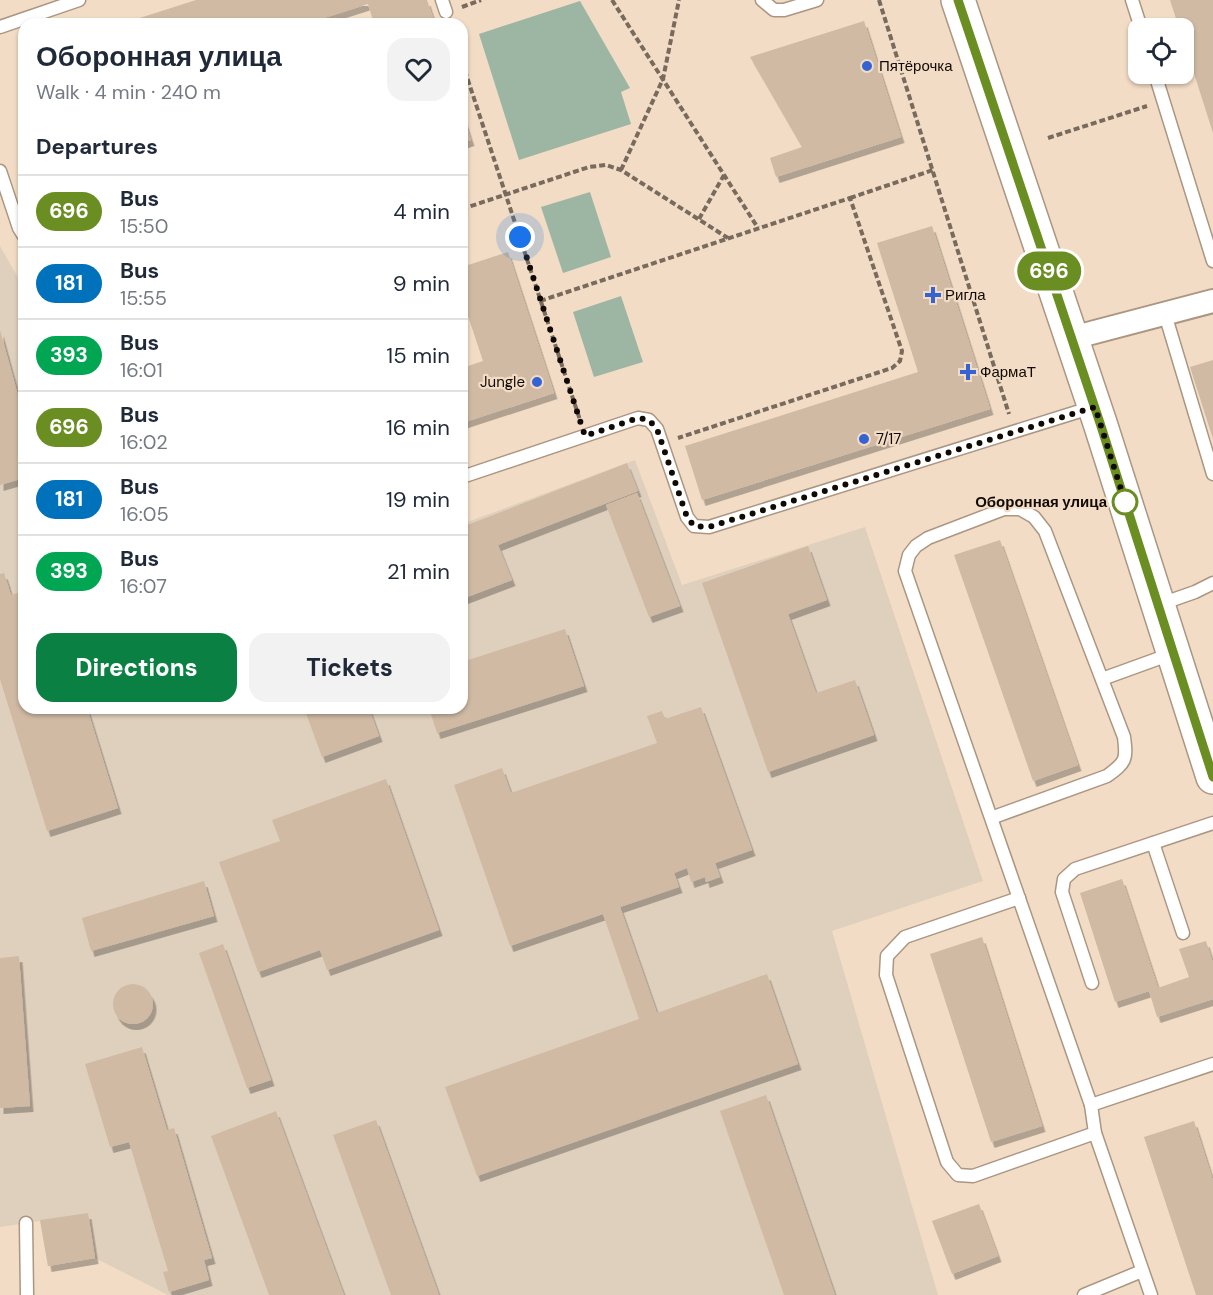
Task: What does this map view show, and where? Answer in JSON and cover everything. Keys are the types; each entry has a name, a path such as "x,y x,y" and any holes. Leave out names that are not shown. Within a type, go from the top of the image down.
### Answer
{"main road":[{"path":"958,0 1095,407 1213,777"}],"street":[{"path":"1072,338 1213,301"}],"lane":[{"path":"26,18 79,0"},
{"path":"762,0 774,10 784,10 817,0"},
{"path":"1132,0 1138,18"},
{"path":"0,27 18,21"},
{"path":"1158,84 1213,261"},
{"path":"0,171 18,225"},
{"path":"1165,314 1213,474"},
{"path":"468,475 638,418 649,420 657,429 687,517 694,526 709,527 1095,407"},
{"path":"991,818 1107,776 1122,765 1126,754 1124,736 1045,531 1034,517 1020,509 1004,509 928,538 916,546 909,555 905,571 991,818 1019,898 1091,1105 1095,1133 1151,1295"},
{"path":"1158,605 1213,584"},
{"path":"1102,679 1173,653"},
{"path":"1092,983 1062,892 1064,879 1075,869 1213,823"},
{"path":"1153,843 1183,933"},
{"path":"1019,898 905,937 888,956 886,975 947,1162 958,1174 973,1176 1095,1133"},
{"path":"1091,1105 1213,1065"},
{"path":"26,1223 27,1295"},
{"path":"1084,1295 1142,1271"}],"path":[{"path":"612,0 758,228"},
{"path":"621,170 663,79 679,0"},
{"path":"879,0 1015,431"},
{"path":"468,80 585,436"},
{"path":"1048,138 1163,101"},
{"path":"468,207 599,165 612,166 728,238"},
{"path":"540,301 933,170"},
{"path":"699,219 724,175"},
{"path":"662,443 892,368 900,361 902,351 850,198"}],"shaded area":[{"path":"0,246 18,278 18,714 468,714 468,522 635,460 682,585 865,527 983,881 832,931 938,1295 168,1295 95,1258 48,1266 40,1221 0,1227"}],"green space":[{"path":"580,1 630,88 621,92 631,124 519,160 479,34"},
{"path":"590,192 611,257 563,273 541,207"},
{"path":"621,296 643,362 594,377 573,312"}],"building":[{"path":"196,0 427,0 433,18 372,18 368,4 324,18 140,18"},
{"path":"1170,0 1213,0 1213,133 1194,73 1194,18 1176,18"},
{"path":"864,21 901,137 776,177 770,158 802,147 750,57"},
{"path":"932,226 990,409 702,500 685,446 918,372 877,243"},
{"path":"508,252 554,393 468,421 468,366 483,361 468,316 468,265"},
{"path":"0,330 18,395 18,480 0,485"},
{"path":"1213,360 1213,439 1190,367"},
{"path":"627,463 638,491 498,545 512,580 468,597 468,525"},
{"path":"637,493 680,606 649,617 606,505"},
{"path":"1000,540 1078,765 1033,781 954,555"},
{"path":"808,546 827,600 788,614 816,693 855,680 874,735 768,772 702,583"},
{"path":"4,573 11,595 18,593 18,714 89,714 118,808 47,831 0,679 0,574"},
{"path":"565,629 584,686 437,733 431,714 468,714 468,660"},
{"path":"701,707 752,850 715,863 720,877 706,882 705,877 691,882 687,868 674,873 679,887 620,907 657,1013 767,974 798,1064 477,1176 445,1087 639,1019 603,914 510,946 454,785 502,768 511,793 657,743 647,716 662,711 665,719"},
{"path":"306,714 371,714 379,736 322,757"},
{"path":"386,779 439,930 327,970 320,950 258,972 219,862 280,841 272,820"},
{"path":"1122,879 1158,988 1189,977 1179,949 1206,941 1213,963 1213,999 1157,1017 1149,991 1115,1002 1080,893"},
{"path":"204,881 214,916 91,951 82,918"},
{"path":"982,937 1042,1126 991,1142 930,954"},
{"path":"223,944 271,1080 247,1088 199,953"},
{"path":"19,956 30,1106 0,1108 0,958"},
{"path":"133,984 141,985 147,990 152,996 152,1012 147,1018 141,1023 133,1024 125,1023 119,1018 114,1012 113,1004 114,996 119,990 125,985"},
{"path":"142,1047 167,1130 174,1128 212,1258 204,1260 209,1280 169,1292 163,1272 168,1271 129,1142 110,1147 85,1064"},
{"path":"766,1095 835,1295 784,1295 720,1111"},
{"path":"276,1111 344,1295 269,1295 211,1136"},
{"path":"376,1120 439,1295 391,1295 333,1135"},
{"path":"1194,1121 1213,1181 1213,1295 1196,1295 1144,1137"},
{"path":"979,1204 998,1256 952,1274 932,1221"},
{"path":"88,1213 95,1258 48,1266 40,1220"}],"bus line":[{"name":"696","path":"958,0 1100,423 1213,777"}],"place":[{"name":"Пятёрочка","path":"867,66"},
{"name":"Ригла","path":"933,295"},
{"name":"ФармаТ","path":"968,372"},
{"name":"Jungle","path":"537,382"},
{"name":"7/17","path":"864,439"},
{"name":"Оборонная улица","path":"1125,502"}],"route":[{"path":"520,237 585,436 638,418 649,420 657,429 687,517 694,526 709,527 1095,407 1125,502"}]}
